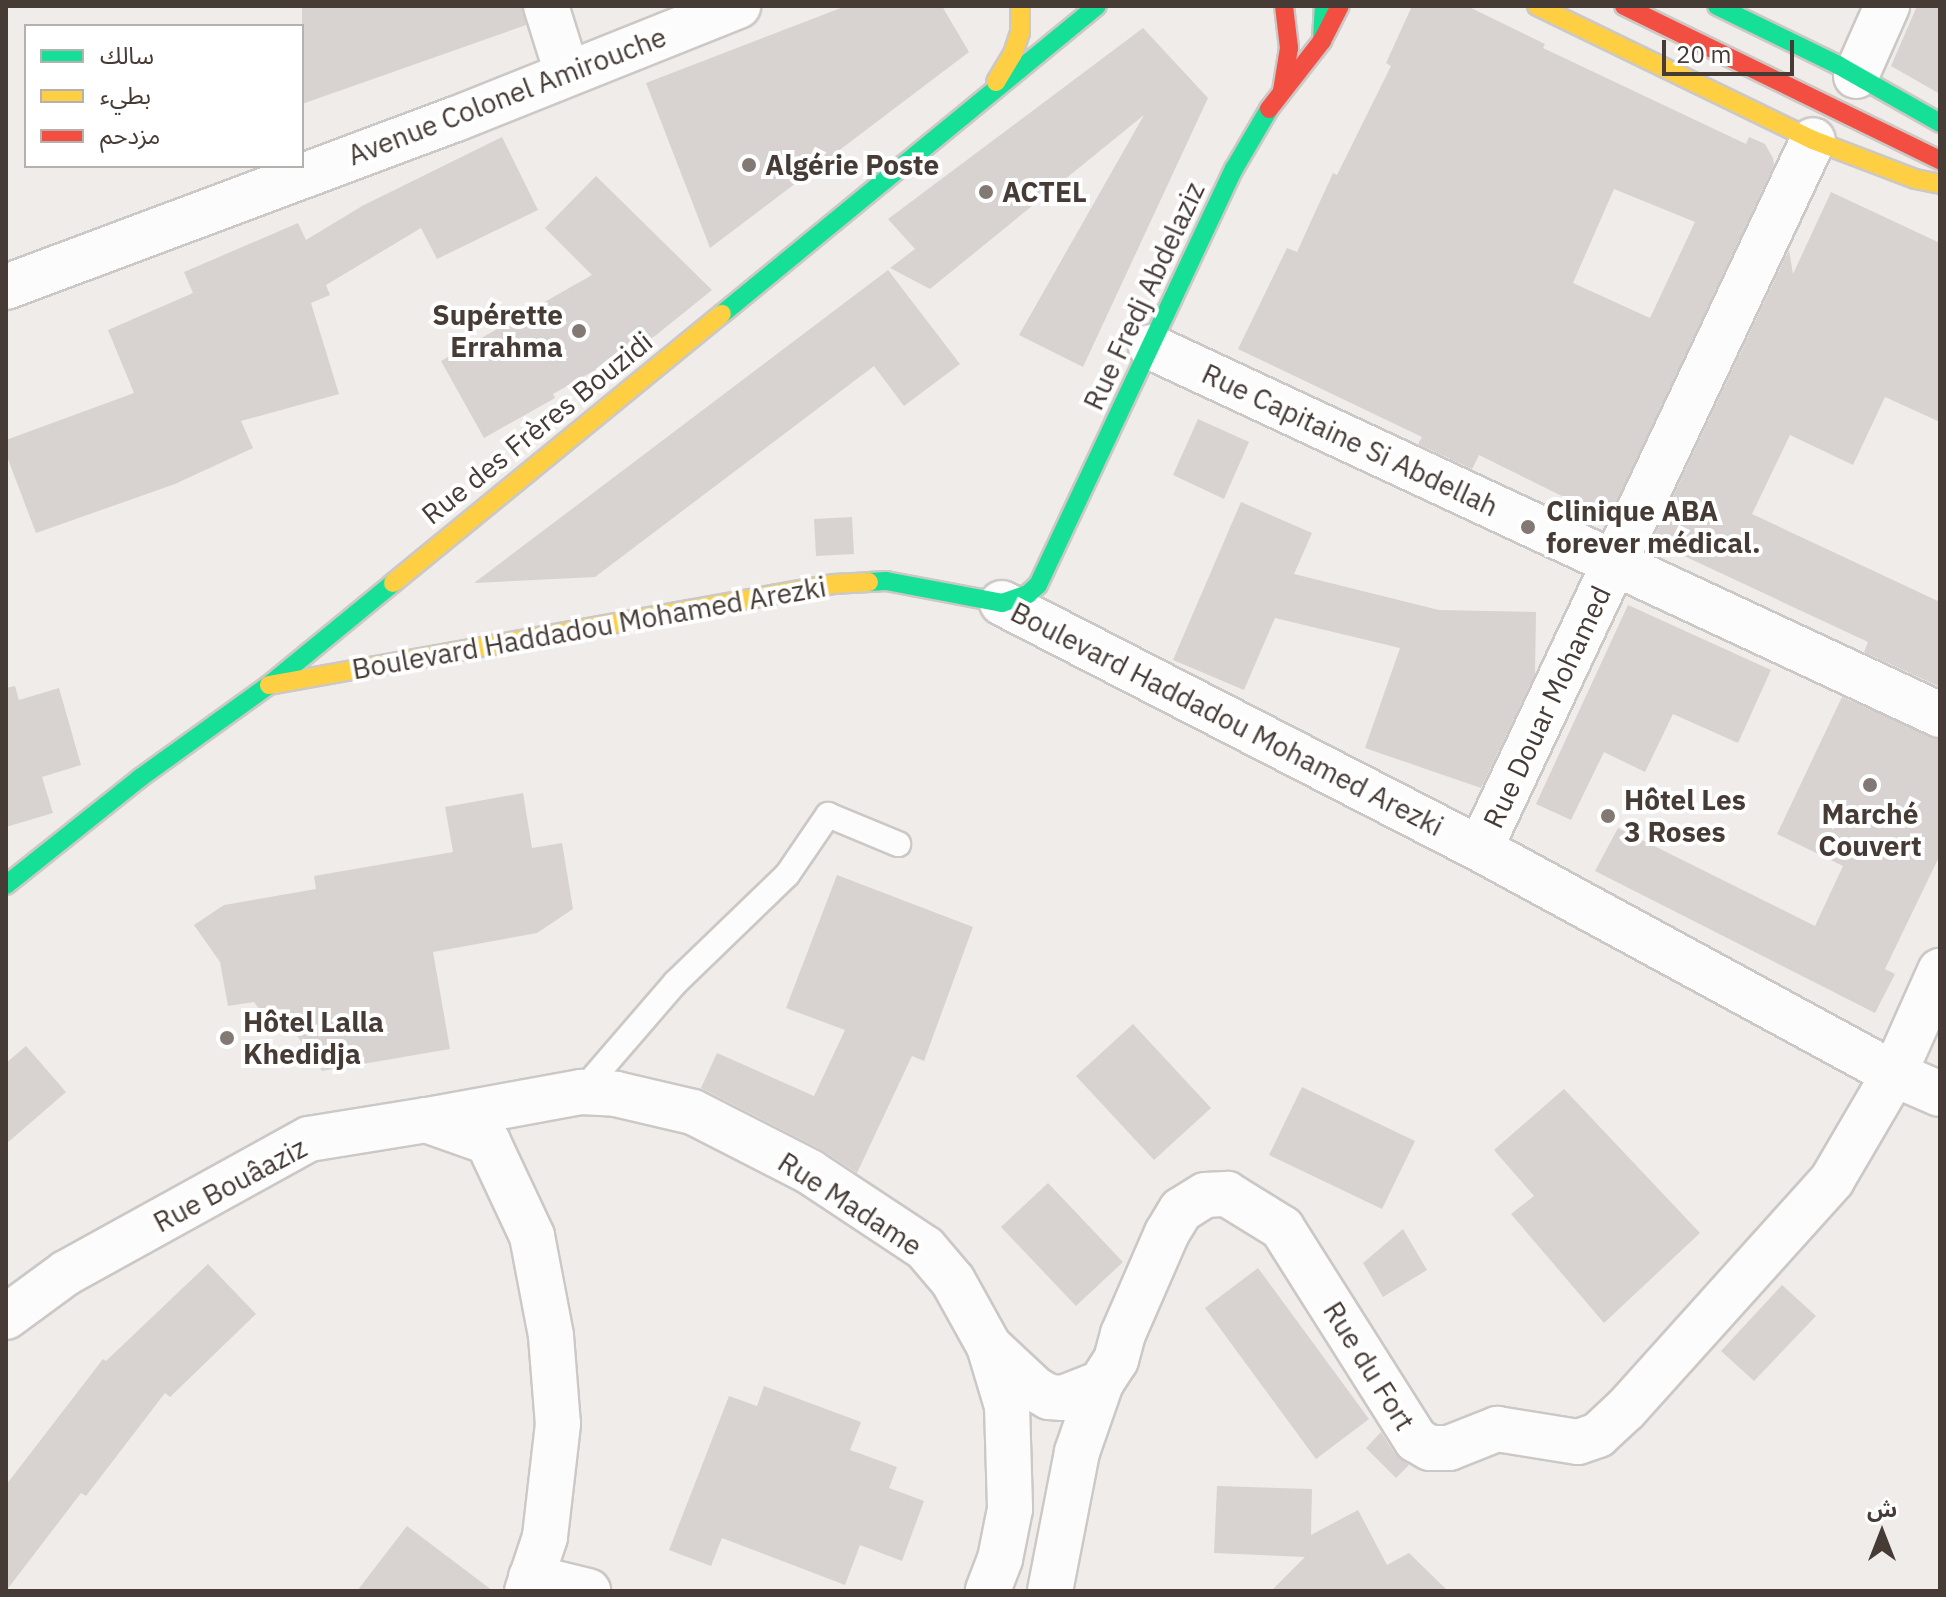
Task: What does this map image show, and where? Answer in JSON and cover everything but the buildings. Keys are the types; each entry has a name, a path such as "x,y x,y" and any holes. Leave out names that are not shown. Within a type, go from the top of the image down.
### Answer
{"main road":[{"path":"988,94 1013,54 1020,33 1020,6"},
{"name":"Rue des Frères Bouzidi","path":"6,885 140,778 269,685 1097,6"},
{"path":"1281,93 1289,48 1289,26 1284,6"},
{"path":"1322,41 1324,6"},
{"name":"Rue Fredj Abdelaziz","path":"1002,603 1016,601 1038,585 1234,169 1281,93 1322,41 1340,6"},
{"path":"1537,6 1813,140 1915,179 1940,184"},
{"path":"1624,6 1940,160"},
{"path":"1717,6 1856,76 1940,123"},
{"name":"Boulevard Haddadou Mohamed Arezki","path":"269,685 833,584 886,581 1002,603"}],"street":[{"path":"546,6 567,73"},
{"name":"Avenue Colonel Amirouche","path":"6,287 456,119 738,6"},
{"path":"1856,76 1887,6"},
{"name":"Rue Douar Mohamed","path":"1480,849 1813,140"},
{"name":"Rue Capitaine Si Abdellah","path":"1151,347 1940,715"},
{"name":"Boulevard Haddadou Mohamed Arezki","path":"1002,603 1480,849 1894,1074 1940,1094"},
{"name":"Rue du Fort","path":"1050,1591 1077,1452 1101,1383 1116,1360 1123,1334 1167,1233 1181,1210 1205,1195 1227,1194 1282,1228 1416,1440 1430,1448 1449,1448 1497,1429 1578,1442 1598,1435 1626,1409 1832,1180 1894,1074 1940,971"},
{"name":"Rue Madame","path":"426,1120 581,1092 616,1094 693,1112 810,1172 925,1248 953,1281 989,1346 1007,1406 1010,1509 1000,1559 988,1591"},
{"name":"Rue Bouâaziz","path":"6,1317 66,1273 309,1139 426,1120 488,1142 532,1236 551,1336 558,1424 545,1537 529,1584"},
{"path":"989,1346 1035,1389 1049,1397 1063,1398 1101,1383"},
{"path":"529,1584 588,1591"}],"lane":[{"path":"581,1092 675,983 787,875 828,815 898,844"}],"traffic: fast":[{"path":"722,314 1097,6"},
{"path":"1322,41 1324,6"},
{"path":"1717,6 1838,65 1940,123"},
{"path":"869,582 886,581 1002,603 1028,594 1038,585 1234,169 1269,109"},
{"path":"6,885 140,778 269,685 393,583"}],"traffic: slow":[{"path":"996,82 1013,54 1020,33 1020,6"},
{"path":"1537,6 1813,140 1915,179 1940,184"},
{"path":"393,583 722,314"},
{"path":"269,685 833,584 869,582"}],"traffic: jam":[{"path":"1282,91 1289,48 1284,6"},
{"path":"1269,109 1322,41 1340,6"},
{"path":"1624,6 1940,160"}],"place":[{"name":"Algérie Poste","path":"749,165"},
{"name":"ACTEL","path":"986,192"},
{"name":"Supérette Errahma","path":"579,331"},
{"name":"Clinique ABA forever médical.","path":"1528,527"},
{"name":"Marché Couvert","path":"1870,785"},
{"name":"Hôtel Les 3 Roses","path":"1608,816"},
{"name":"Hôtel Lalla Khedidja","path":"227,1038"}]}
